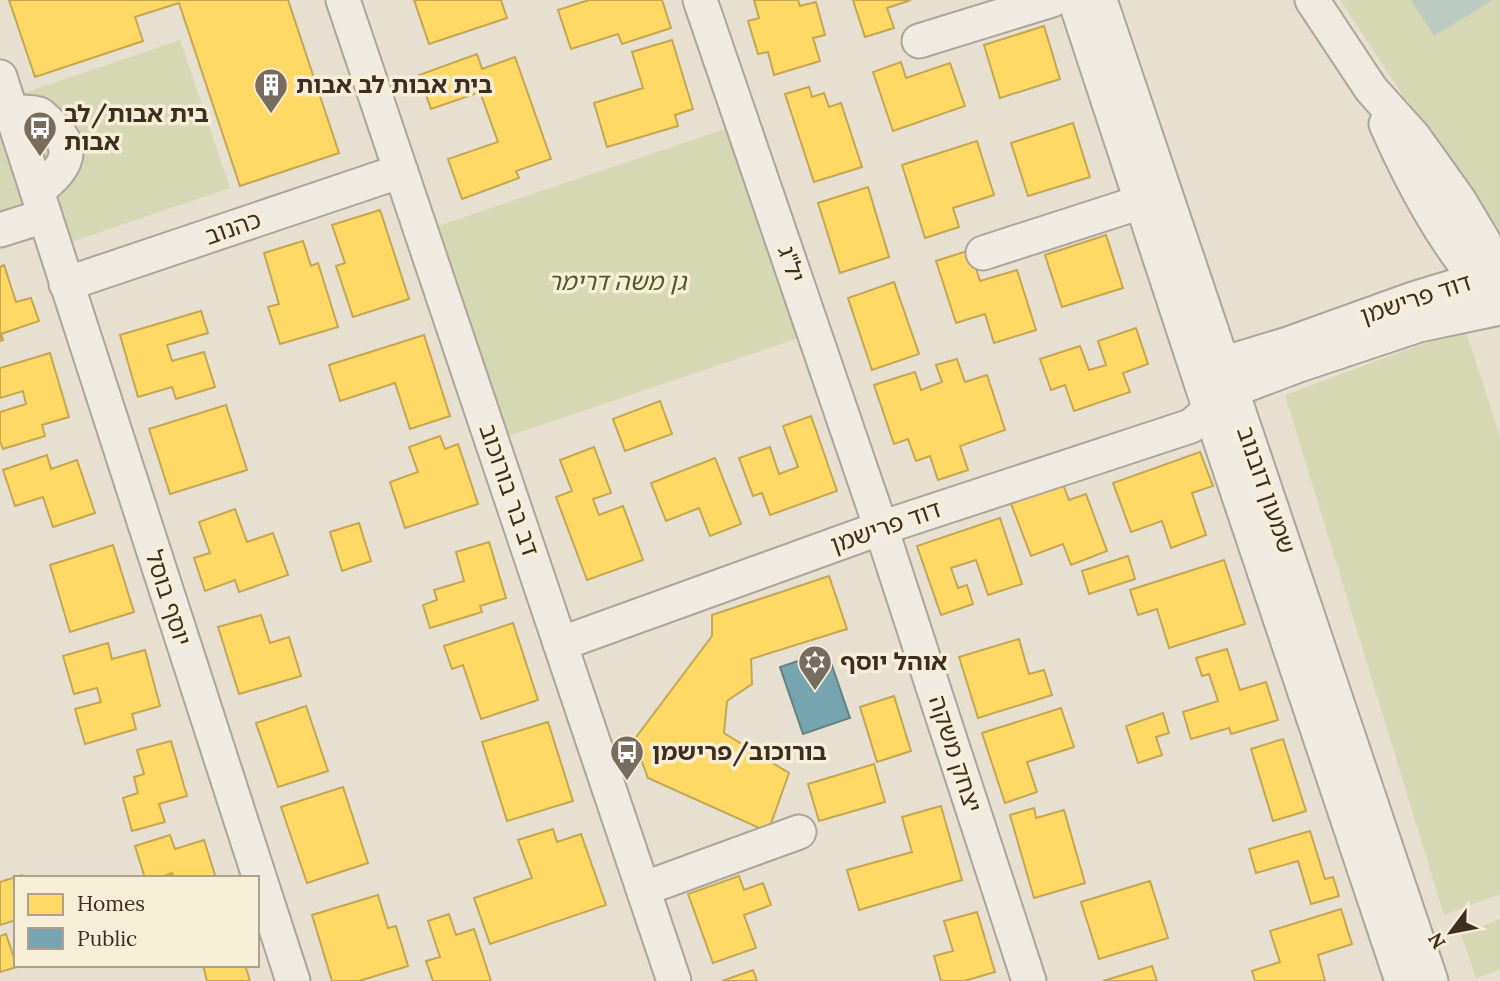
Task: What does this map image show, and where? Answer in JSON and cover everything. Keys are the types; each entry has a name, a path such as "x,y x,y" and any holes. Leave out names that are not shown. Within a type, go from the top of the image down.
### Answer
{"street":[{"name":"דב בר בורוכוב","path":"343,0 674,981"},
{"name":"יל\"ג","path":"700,0 881,528"},
{"path":"919,41 1052,0"},
{"name":"שמעון דובנוב","path":"1075,0 1141,202 1221,388 1431,981"},
{"name":"שמעון דובנוב","path":"1100,0 1402,981"},
{"path":"1312,0 1371,89 1414,137 1452,188 1484,242 1491,284 1500,308"},
{"name":"יוסף בוסל","path":"4,94 259,876"},
{"name":"כהנוב","path":"66,285 401,171"},
{"path":"984,253 1141,202"},
{"path":"0,230 40,203"},
{"name":"דוד פרישמן","path":"561,644 881,528 1191,426 1221,388 1287,344 1413,299 1491,284"},
{"name":"דוד פרישמן","path":"1221,388 1419,325 1500,308"},
{"name":"יצחק משקה","path":"881,528 1029,981"},
{"path":"643,889 799,832"},
{"name":"יוסף בוסל","path":"259,877 293,981"}],"green space":[{"path":"1340,0 1500,0 1500,244"},
{"path":"180,40 230,188 68,243 18,95"},
{"name":"גן משה דרימר","path":"734,126 805,336 500,439 429,229"},
{"path":"0,137 22,203 0,211"},
{"path":"1465,328 1500,436 1500,894 1444,915 1285,395"},
{"path":"1500,919 1500,970 1476,978 1461,934"}],"shaded area":[{"path":"1411,0 1493,0 1434,36"}],"building: Homes":[{"name":"בית אבות לב אבות","path":"9,0 288,0 339,153 240,186 179,3 135,17 143,41 35,77"},
{"path":"414,0 501,0 507,18 429,44"},
{"path":"589,0 662,0 671,28 622,44 618,34 571,49 558,10"},
{"path":"754,0 798,0 800,6 816,2 825,35 813,38 820,61 774,75 768,52 758,54 748,21 759,18"},
{"path":"853,0 911,0 887,8 894,28 865,37"},
{"path":"1044,26 1060,79 1000,98 984,45"},
{"path":"672,40 693,109 675,115 678,126 607,147 594,103 643,88 632,52"},
{"path":"477,54 482,69 515,57 551,159 516,171 519,178 462,199 448,159 498,142 480,92 431,109 419,75"},
{"path":"901,62 906,78 950,63 965,106 893,131 873,72"},
{"path":"809,87 812,97 824,93 829,107 841,103 862,167 814,182 785,94"},
{"path":"1073,123 1090,177 1028,196 1011,143"},
{"path":"977,141 994,195 953,208 959,227 925,238 902,165"},
{"path":"868,187 889,257 840,273 818,203"},
{"path":"380,210 409,299 353,317 336,266 345,263 332,225"},
{"path":"1106,235 1123,288 1062,307 1045,255"},
{"path":"303,241 311,266 318,263 338,327 280,344 268,307 279,304 264,253"},
{"path":"970,250 980,281 1017,270 1036,330 994,343 985,314 956,323 936,261"},
{"path":"4,265 16,302 31,298 39,321 1,334 3,340 0,341 0,267"},
{"path":"894,282 919,354 872,370 848,298"},
{"path":"201,311 208,333 167,345 172,361 204,352 215,387 176,399 172,387 138,397 120,335"},
{"path":"1136,328 1148,364 1123,373 1130,392 1074,411 1065,385 1051,390 1040,359 1080,346 1089,370 1106,365 1098,341"},
{"path":"424,335 450,416 410,429 395,383 340,401 329,365"},
{"path":"50,353 69,417 42,425 45,436 3,449 0,441 0,412 26,404 23,391 0,398 0,368"},
{"path":"957,359 965,382 987,375 1005,430 960,446 968,470 938,480 930,456 916,461 908,439 894,444 874,385 915,372 921,390 942,382 936,365"},
{"path":"660,401 672,434 625,451 613,419"},
{"path":"226,405 247,470 170,494 149,429"},
{"path":"811,416 837,491 770,515 762,493 753,496 739,458 770,447 779,474 798,467 783,426"},
{"path":"440,436 445,449 458,444 478,504 405,528 390,482 418,472 409,447"},
{"path":"594,447 611,493 593,499 599,515 623,506 643,560 587,580 556,497 572,491 560,460"},
{"path":"1200,452 1213,486 1192,493 1206,535 1171,548 1162,521 1131,532 1113,483"},
{"path":"47,455 51,469 77,460 95,513 53,527 43,497 15,506 3,470"},
{"path":"715,458 741,524 710,536 699,508 666,521 651,483"},
{"path":"1062,482 1069,500 1086,494 1107,551 1071,565 1063,544 1031,556 1010,501"},
{"path":"235,509 247,542 273,533 288,575 239,592 235,580 205,591 194,558 210,553 199,522"},
{"path":"1000,518 1022,584 988,595 976,560 951,568 958,588 967,585 973,604 941,615 917,546"},
{"path":"359,523 371,561 342,571 330,532"},
{"path":"489,542 506,598 480,606 482,612 430,628 423,605 437,600 434,590 464,581 456,552"},
{"path":"113,545 134,612 70,632 50,565"},
{"path":"1128,556 1135,579 1089,594 1082,571"},
{"path":"1224,560 1245,624 1169,648 1157,609 1138,615 1130,590"},
{"path":"829,576 847,629 751,659 752,684 727,701 724,733 789,773 768,832 648,778 634,740 712,636 712,615"},
{"path":"261,615 270,643 289,637 301,676 239,694 218,627"},
{"path":"513,623 538,700 481,719 463,665 452,669 444,646"},
{"path":"1019,639 1029,674 1044,670 1052,695 978,718 959,657"},
{"path":"108,643 112,659 145,650 160,706 132,714 136,729 85,744 75,709 101,702 97,688 74,694 63,656"},
{"path":"1227,649 1240,690 1266,682 1278,720 1231,734 1229,728 1191,739 1183,712 1218,701 1209,674 1202,676 1196,658"},
{"path":"894,696 911,751 877,762 860,707"},
{"path":"306,706 328,771 278,787 256,723"},
{"path":"1061,708 1074,747 1027,762 1037,792 1005,803 982,733"},
{"path":"1163,713 1169,733 1156,737 1162,755 1138,763 1126,726"},
{"path":"548,722 573,801 507,821 482,742"},
{"path":"1283,739 1306,811 1273,821 1251,749"},
{"path":"171,741 187,796 159,804 165,822 132,831 123,798 138,793 134,777 144,774 137,750"},
{"path":"874,764 885,802 819,821 808,784"},
{"path":"343,787 368,863 307,883 281,807"},
{"path":"941,806 962,880 859,910 847,870 912,852 902,817"},
{"path":"1034,808 1036,818 1064,810 1085,883 1034,898 1010,815"},
{"path":"553,829 557,842 581,834 606,905 490,944 474,898 532,878 518,840"},
{"path":"1310,831 1325,879 1333,877 1339,896 1311,904 1298,861 1256,873 1249,849"},
{"path":"170,835 175,849 204,840 215,876 173,876 172,873 144,876 135,846"},
{"path":"739,876 744,890 763,883 771,905 744,915 756,948 713,963 688,894"},
{"path":"14,878 14,921 0,925 0,882"},
{"path":"1150,881 1168,938 1099,959 1081,902"},
{"path":"378,895 388,928 396,926 408,966 359,981 332,981 312,915"},
{"path":"1341,909 1352,944 1318,955 1325,981 1255,981 1252,971 1280,962 1270,931"},
{"path":"977,912 995,972 964,981 941,981 934,956 953,951 944,921"},
{"path":"449,914 456,935 474,929 491,981 433,981 426,961 440,957 428,921"},
{"path":"6,934 14,958 14,967 17,967 0,972 0,936"},
{"path":"1152,966 1157,981 1103,981"},
{"path":"204,967 246,967 250,981 207,981"},
{"path":"753,970 757,981 722,981"}],"building: Public":[{"name":"אוהל יוסף","path":"827,651 850,718 803,734 780,667"}],"place":[{"name":"בית אבות לב אבות","path":"271,115"},
{"name":"בית אבות/לב אבות","path":"40,158"},
{"name":"אוהל יוסף","path":"815,692"},
{"name":"בורוכוב/פרישמן","path":"627,782"}]}
